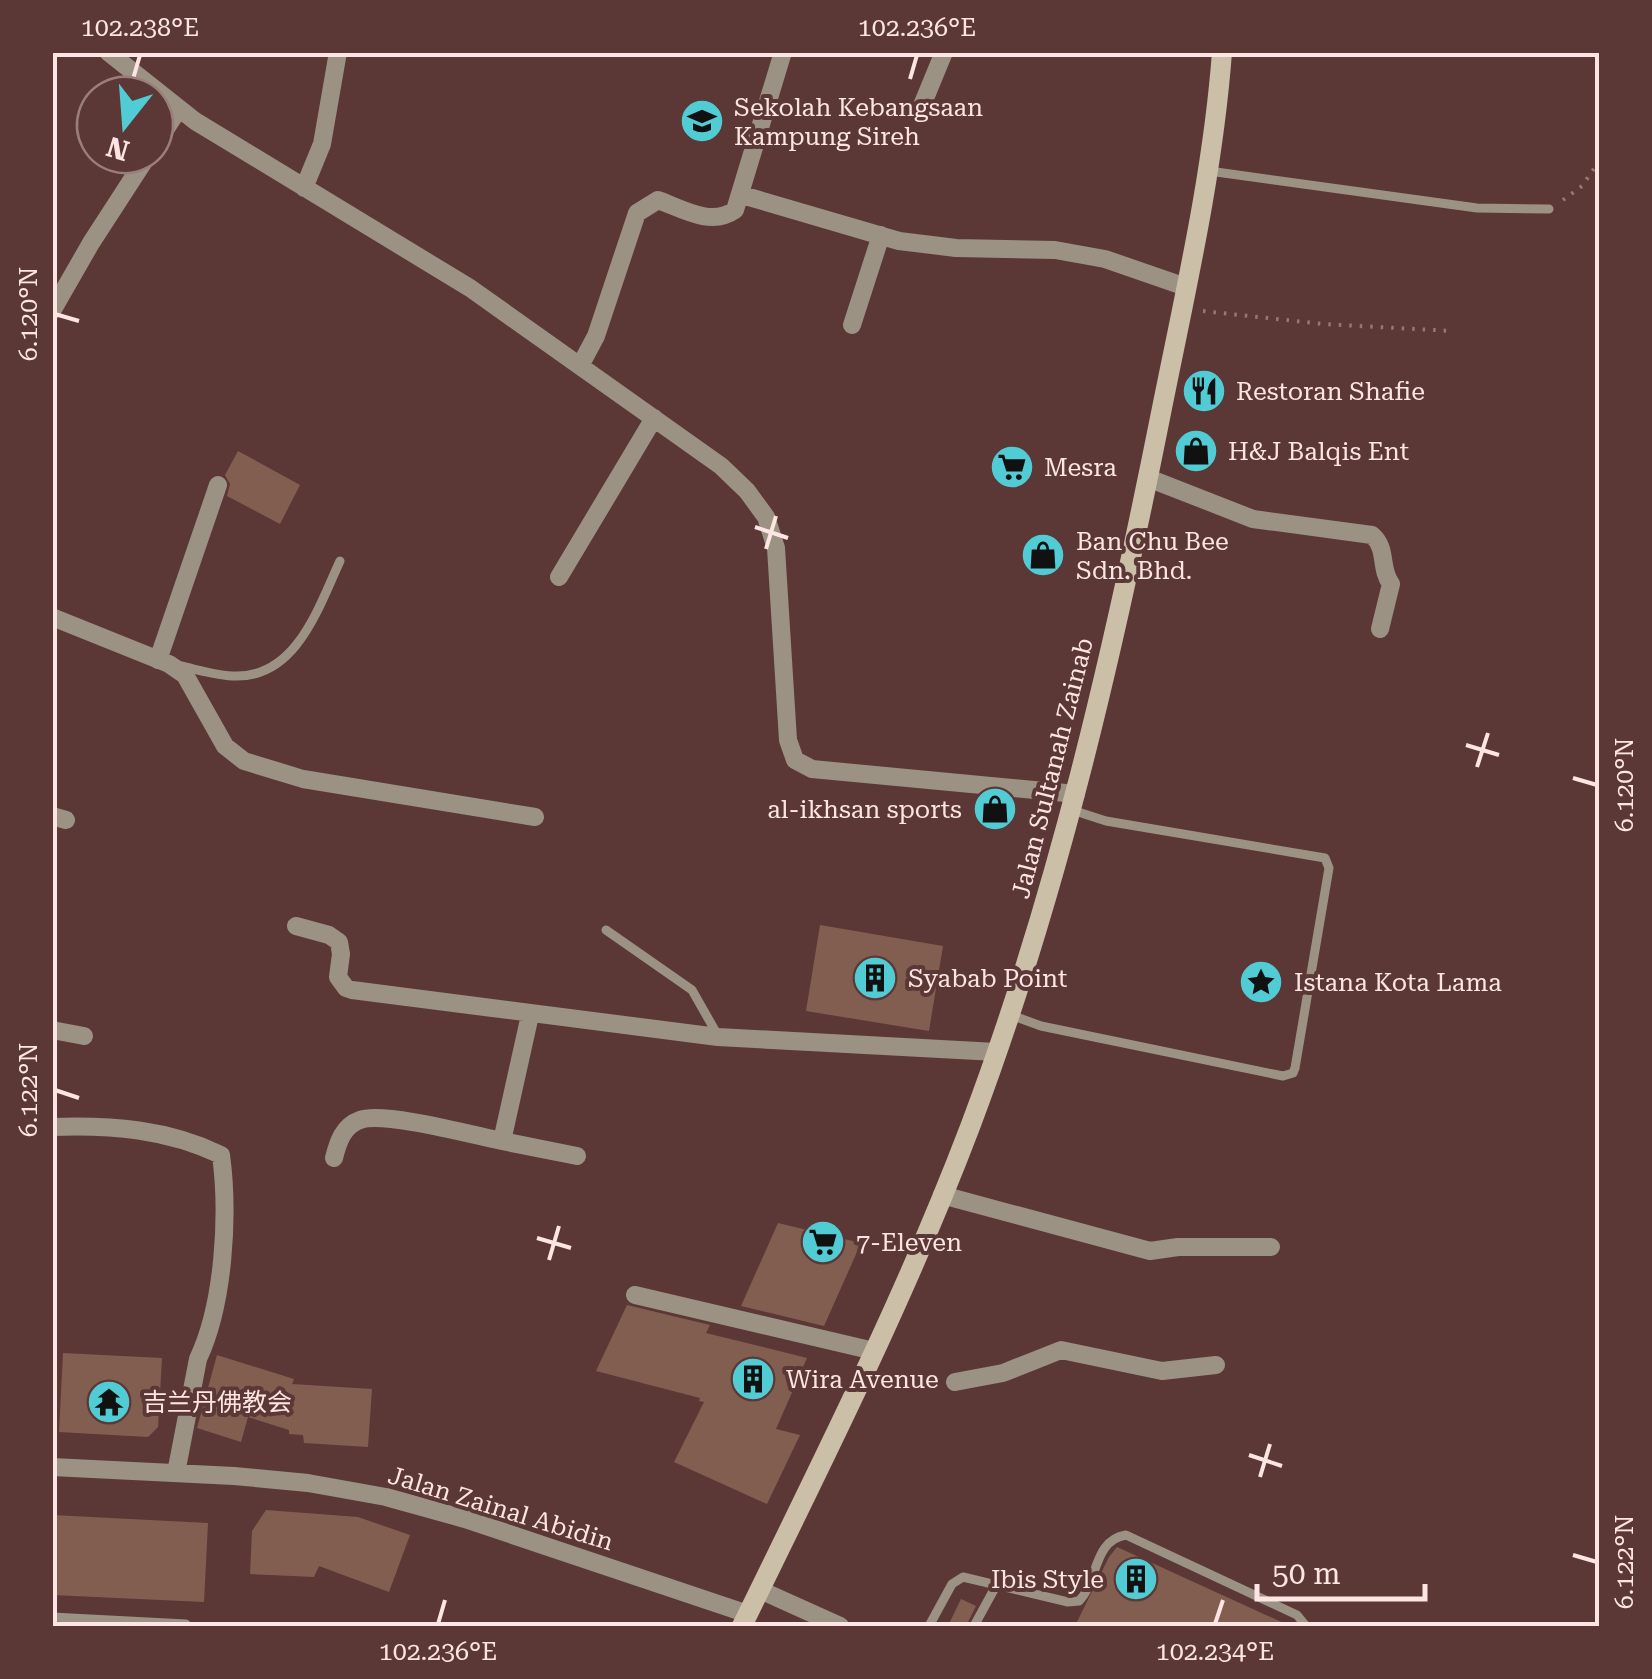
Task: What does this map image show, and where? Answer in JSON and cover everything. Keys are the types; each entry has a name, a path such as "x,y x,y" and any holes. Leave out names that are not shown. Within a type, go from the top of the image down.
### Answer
{"main road":[{"name":"Jalan Sultanah Zainab","path":"745,1620 874,1350 942,1195 1009,1014 1074,802 1148,478 1184,298 1209,171 1222,52"}],"street":[{"path":"108,52 178,110 470,288 721,466 748,492 766,517 776,548 788,740 796,760 812,769 1074,802"},
{"path":"304,188 322,144 338,52"},
{"path":"580,366 596,336 637,213 658,200 707,218 724,218 735,210 783,52"},
{"path":"922,108 944,52"},
{"path":"175,115 178,110"},
{"path":"52,311 135,175"},
{"path":"742,195 929,246 1055,250 1105,259 1184,298"},
{"path":"852,325 881,235"},
{"path":"559,577 654,418"},
{"path":"1148,478 1253,519 1372,535 1383,551 1383,570 1391,584 1380,629"},
{"path":"164,662 218,484"},
{"path":"52,617 164,662 185,675 225,746 244,761 303,780 535,817"},
{"path":"296,926 329,935 339,942 338,977 346,988 718,1037 996,1052"},
{"path":"502,1141 530,1015"},
{"path":"52,1030 84,1036"},
{"path":"334,1158 342,1135 351,1124 376,1117 577,1156"},
{"path":"52,1127 111,1125 195,1142 221,1155 227,1195 216,1292 176,1473"},
{"path":"942,1195 1150,1251 1178,1246 1271,1247"},
{"path":"635,1294 874,1350"},
{"path":"955,1382 1003,1373 1061,1350 1162,1370 1216,1365"},
{"name":"Jalan Zainal Abidin","path":"52,1467 308,1483 386,1497 465,1519 745,1620"},
{"path":"760,1590 840,1626"}],"lane":[{"path":"1209,171 1477,208 1548,209"},
{"path":"164,662 237,676 266,671 290,654 311,625 340,561"},
{"path":"1009,1014 1042,1026 1283,1076 1293,1073 1295,1068 1329,868 1325,858 1106,821 1074,802"},
{"path":"606,930 692,990 718,1037"},
{"path":"929,1626 957,1580 970,1577 1068,1602 1079,1601 1098,1558 1114,1538 1126,1535 1298,1615 1306,1626"},
{"path":"974,1626 996,1584"},
{"path":"52,1617 186,1624"}],"path":[{"path":"1548,209 1582,186 1600,160"},
{"path":"1184,298 1323,324 1452,331"}],"building":[{"path":"238,451 300,485 280,524 227,496 230,484 225,475"},
{"name":"Syabab Point","path":"820,925 943,946 929,1031 806,1011"},
{"path":"778,1223 861,1243 824,1326 741,1306"},
{"path":"627,1305 710,1325 706,1333 807,1358 776,1429 800,1435 767,1504 674,1462 704,1402 700,1398 596,1371"},
{"path":"63,1353 162,1358 158,1427 148,1437 59,1432"},
{"path":"217,1355 294,1379 292,1384 372,1389 368,1447 304,1443 303,1435 289,1434 289,1430 248,1417 241,1442 197,1428"},
{"path":"266,1510 358,1517 410,1535 389,1592 319,1566 314,1577 250,1574 252,1531"},
{"path":"52,1515 208,1523 204,1602 52,1595"},
{"name":"Ibis Style","path":"1117,1547 1290,1626 1075,1626"},
{"path":"961,1599 976,1606 966,1626 948,1626"}],"place":[{"name":"Sekolah Kebangsaan Kampung Sireh","path":"702,121"},
{"name":"Restoran Shafie","path":"1204,391"},
{"name":"H&J Balqis Ent","path":"1196,451"},
{"name":"Mesra","path":"1012,467"},
{"name":"Ban Chu Bee Sdn. Bhd.","path":"1043,555"},
{"name":"al-ikhsan sports","path":"995,809"},
{"name":"Syabab Point","path":"875,978"},
{"name":"Istana Kota Lama","path":"1261,982"},
{"name":"7-Eleven","path":"823,1242"},
{"name":"Wira Avenue","path":"753,1379"},
{"name":"吉兰丹佛教会","path":"109,1402"},
{"name":"Ibis Style","path":"1136,1579"}]}
